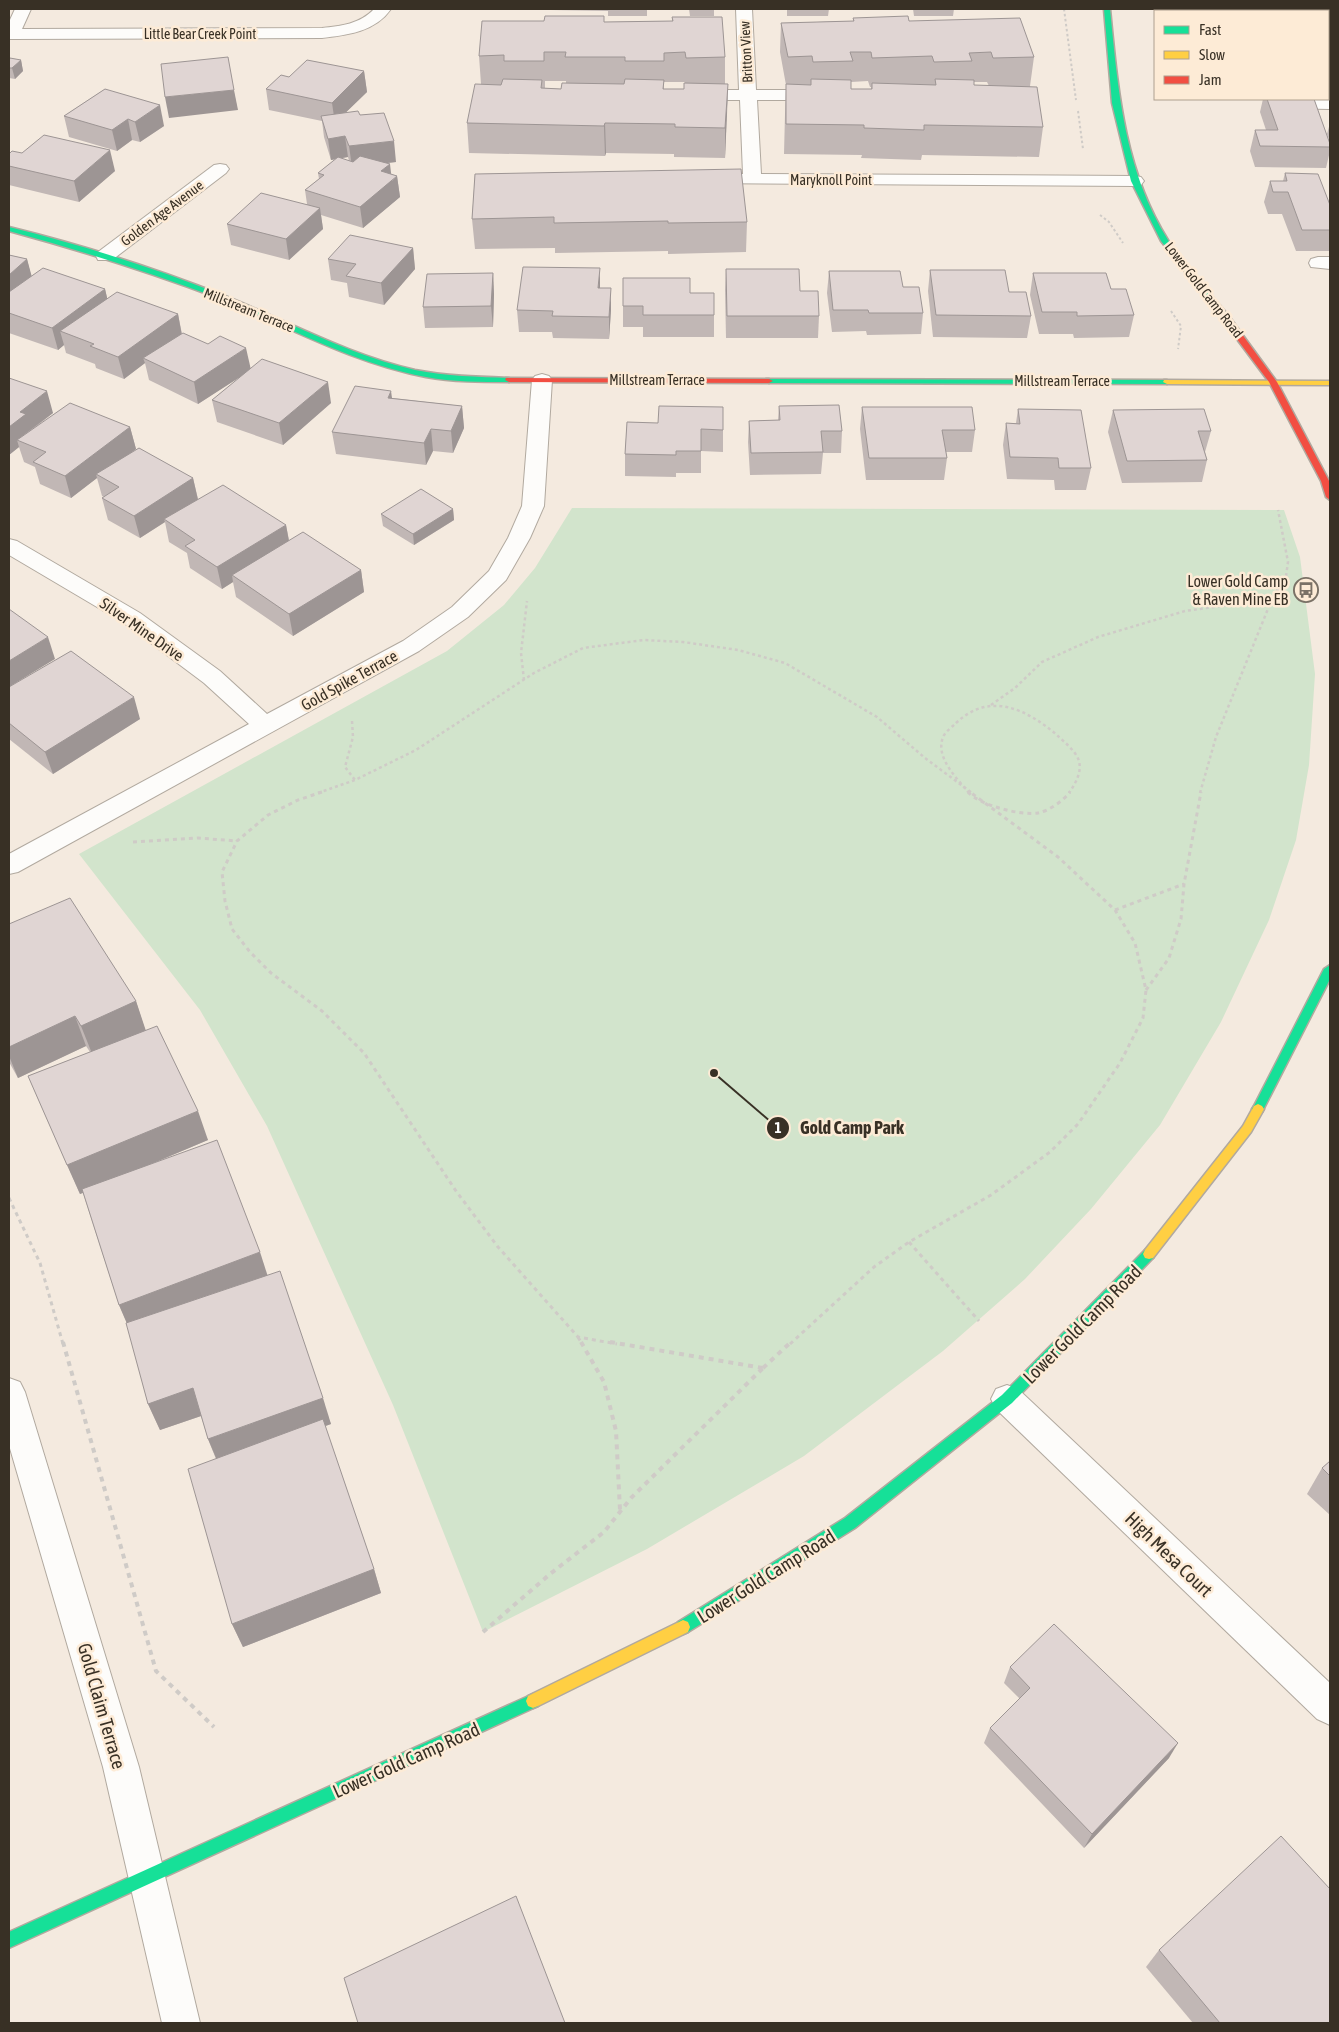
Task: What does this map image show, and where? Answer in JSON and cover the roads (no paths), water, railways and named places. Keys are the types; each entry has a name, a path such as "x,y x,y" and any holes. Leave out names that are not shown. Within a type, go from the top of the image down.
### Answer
{"street":[{"name":"Little Bear Creek Point","path":"23,9 10,34 322,33 346,30 372,22 383,9"},
{"name":"Britton View","path":"744,9 752,179"},
{"name":"Lower Gold Camp Road","path":"1107,9 1116,103 1134,181 1165,242 1236,331 1273,382 1325,481 1330,497"},
{"name":"Britton View","path":"670,94 836,95"},
{"path":"1266,103 1330,104"},
{"name":"Golden Age Avenue","path":"105,256 220,169"},
{"name":"Maryknoll Point","path":"684,179 1134,181"},
{"name":"Millstream Terrace","path":"9,229 105,256 249,308 342,349 399,368 463,378 542,380 1330,383"},
{"name":"Gold Spike Terrace","path":"9,865 411,646 460,612 498,575 519,538 533,506 542,380"},
{"name":"Silver Mine Drive","path":"9,546 132,618 212,677 266,726"},
{"name":"Lower Gold Camp Road","path":"9,1940 483,1726 694,1622 850,1522 1007,1400 1147,1257 1247,1128 1330,969"},
{"name":"Gold Claim Terrace","path":"9,1392 121,1767 181,2023"},
{"name":"High Mesa Court","path":"1007,1400 1330,1707"}],"place":[{"name":"Lower Gold Camp & Raven Mine EB","path":"1306,590"},
{"name":"Gold Camp Park","path":"714,1073"}]}
